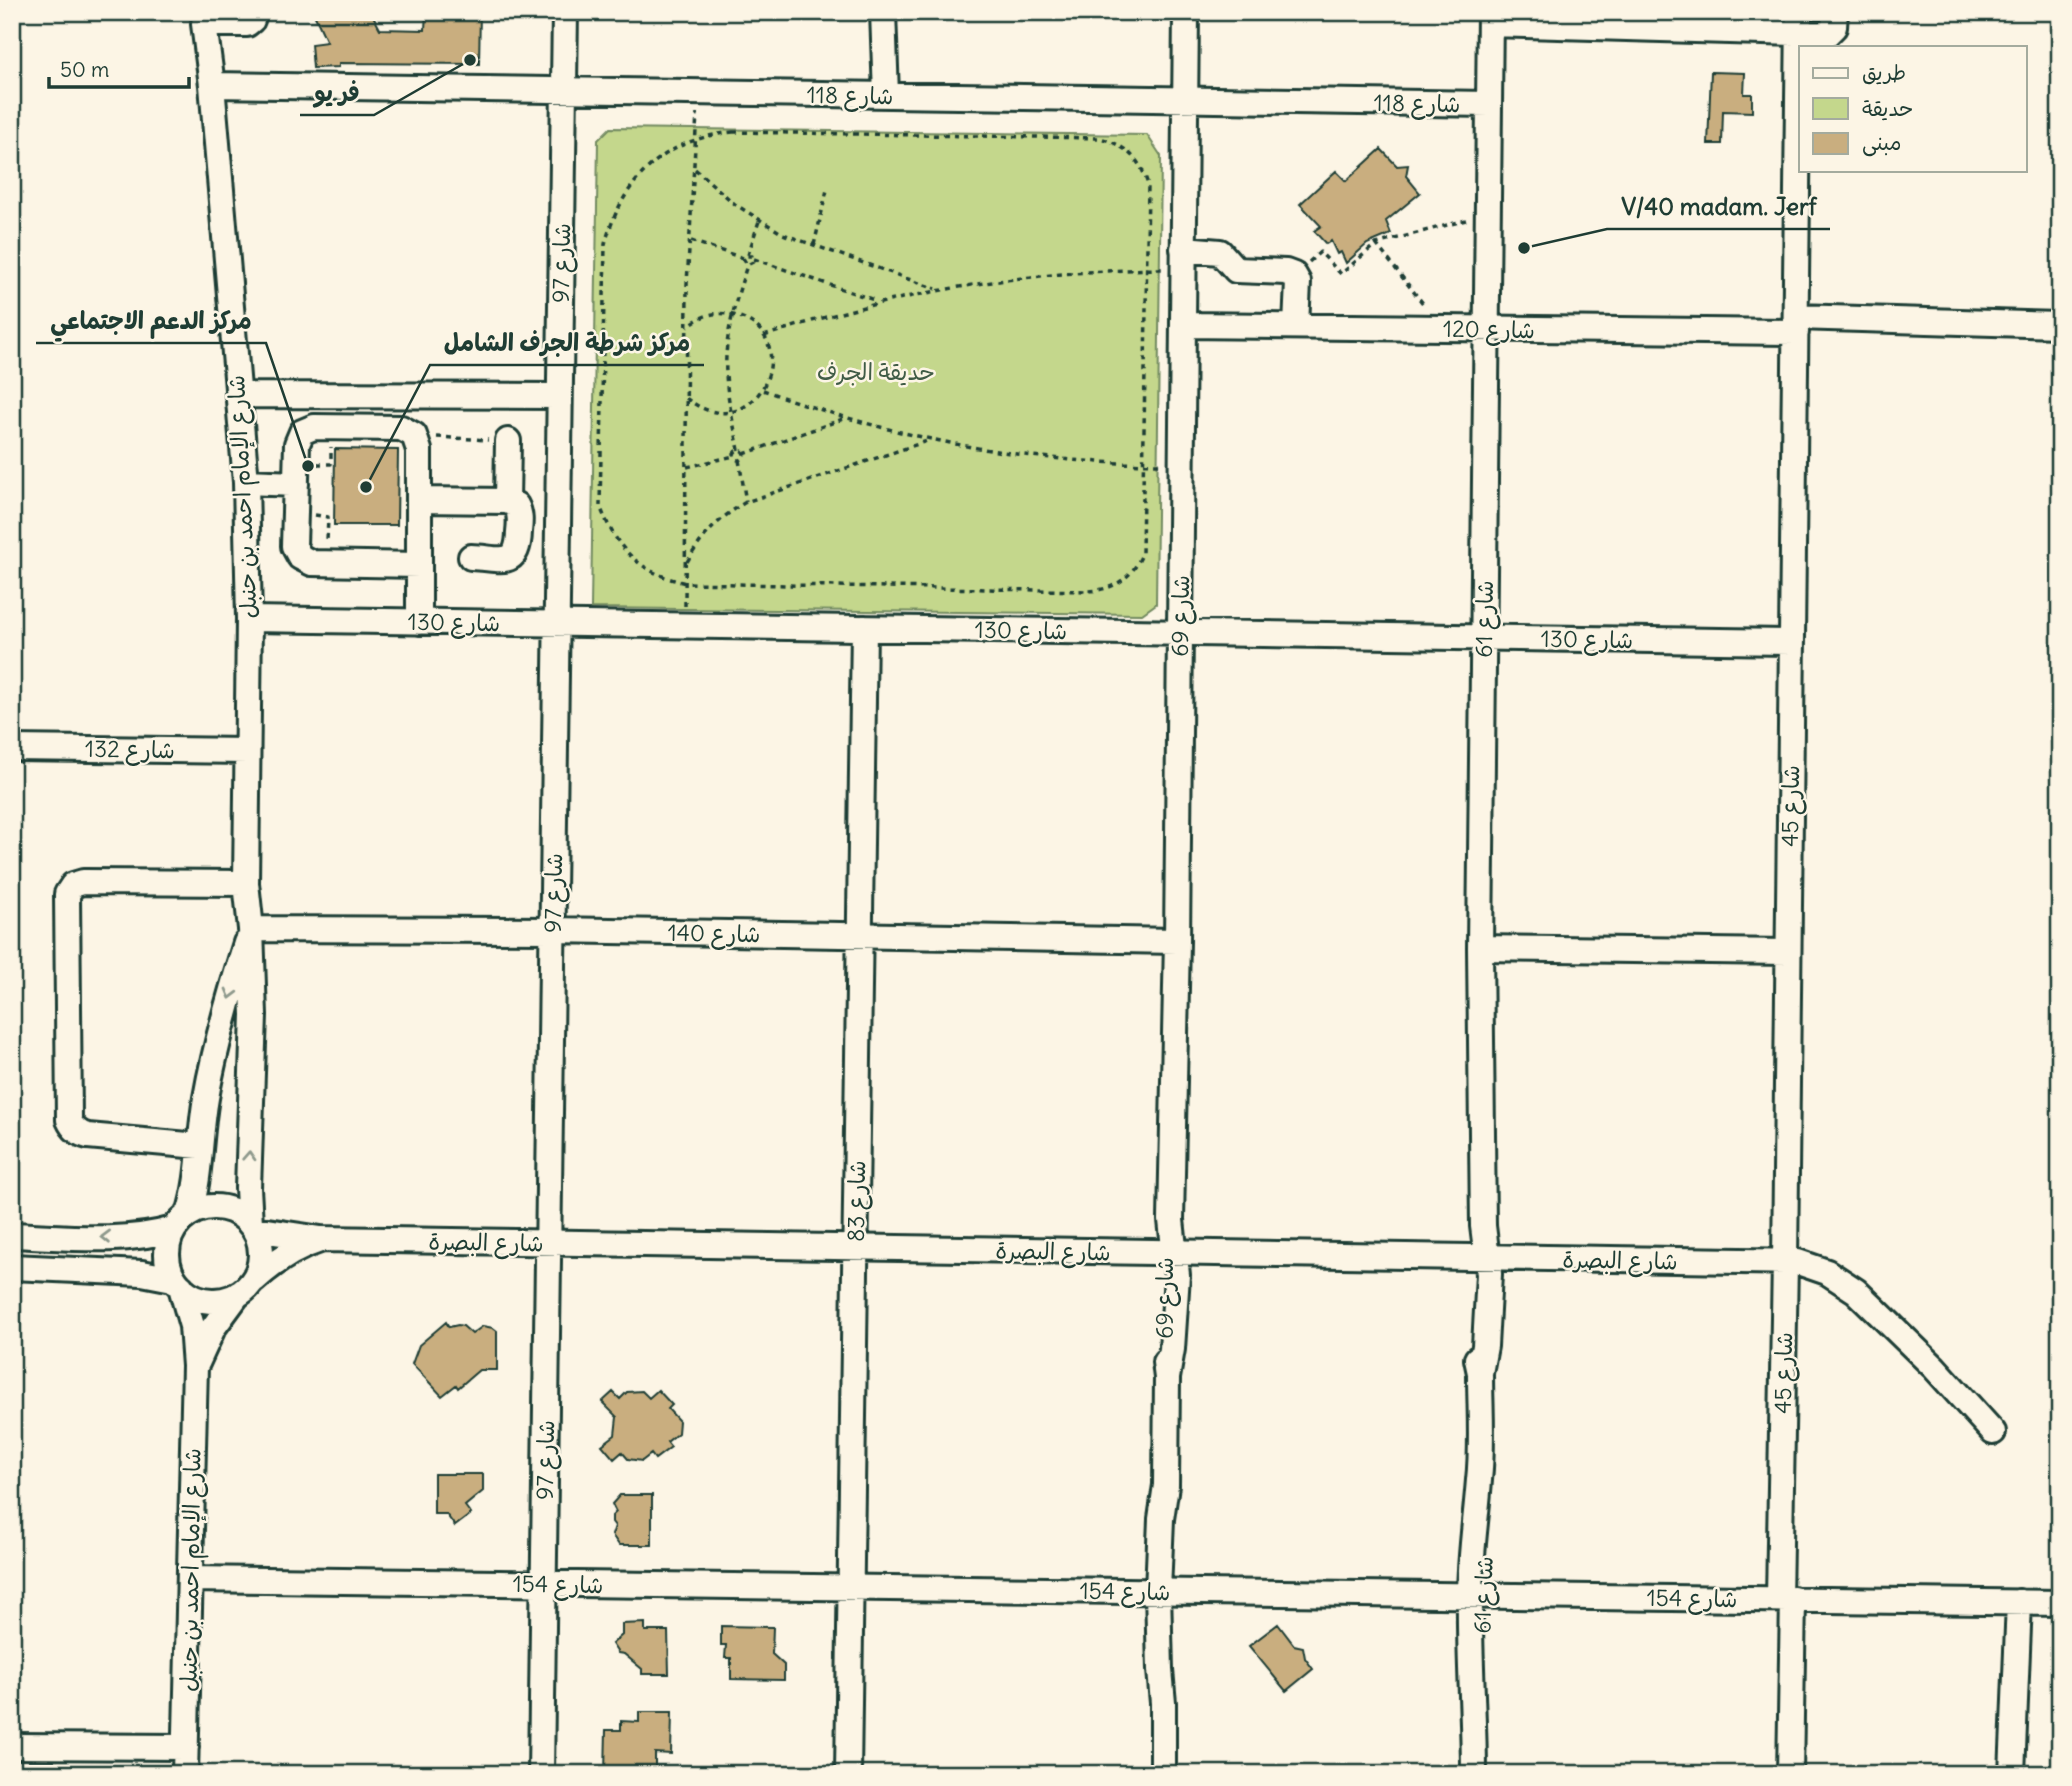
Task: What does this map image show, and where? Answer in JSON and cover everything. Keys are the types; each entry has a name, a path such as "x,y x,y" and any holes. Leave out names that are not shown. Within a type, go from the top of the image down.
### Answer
{"street":[{"path":"203,16 247,24 252,20 254,12"},
{"name":"شارع 97","path":"541,1774 565,12"},
{"path":"875,12 878,95"},
{"path":"878,95 883,12"},
{"name":"شارع 69","path":"1163,1774 1163,1703 1169,1676 1165,1591 1171,1512 1166,1485 1167,1378 1172,1349 1169,1253 1177,941 1186,12"},
{"path":"1490,18 1799,22 1830,33 1834,27 1835,12"},
{"name":"شارع الإمام احمد بن حنبل","path":"203,16 212,85 246,482 249,620 246,883 251,929 254,1025 248,1188 252,1226"},
{"name":"شارع 61","path":"1474,1774 1474,1708 1480,1681 1477,1595 1484,1507 1479,1481 1480,1373 1485,1346 1480,948 1490,18"},
{"name":"شارع 45","path":"1790,1774 1786,1599 1785,1262 1799,22"},
{"name":"شارع 118","path":"212,85 1489,104"},
{"path":"1183,259 1220,252 1227,258 1232,269 1286,272 1294,275 1297,282 1296,326"},
{"name":"شارع 120","path":"1183,325 1487,328 2060,325"},
{"path":"238,395 559,396"},
{"path":"419,565 305,561 296,552 297,444 302,432 314,427 401,428 414,435 419,450 419,500 419,565 419,622"},
{"path":"507,501 508,441"},
{"path":"246,482 297,474"},
{"path":"419,500 507,501 516,505 520,514 517,552 508,558 471,557"},
{"name":"شارع 130","path":"249,620 1792,642"},
{"name":"شارع 83","path":"848,1774 864,628"},
{"name":"شارع 132","path":"12,748 247,751"},
{"path":"199,1146 88,1136 76,1131 72,1126 69,1120 67,894 73,885 83,882 246,883"},
{"name":"شارع الإمام احمد بن حنبل","path":"181,1222 197,1185 199,1146 214,1060 251,929"},
{"name":"شارع 140","path":"251,929 552,930 1177,941"},
{"path":"1480,948 1788,952"},
{"path":"12,1235 125,1238 150,1235 210,1207 221,1208 242,1216 259,1239 261,1262 245,1288 218,1301 208,1301 188,1294 177,1283 169,1269 167,1249 181,1222"},
{"name":"شارع البصرة","path":"252,1226 321,1239 1798,1262 1841,1279 1856,1290 1934,1367 1993,1433"},
{"name":"شارع البصرة","path":"245,1288 282,1257 300,1246 321,1239"},
{"path":"12,1267 142,1273 177,1283"},
{"name":"شارع الإمام احمد بن حنبل","path":"177,1283 192,1326 195,1366 185,1774"},
{"name":"شارع الإمام احمد بن حنبل","path":"195,1366 213,1328 245,1288"},
{"name":"شارع 154","path":"190,1579 2060,1602"},
{"path":"2012,1774 2019,1602"},
{"path":"12,1746 186,1747"}],"path":[{"path":"685,625 687,327 698,92"},
{"path":"733,132 1087,138 1112,141 1132,154 1148,185 1142,554 1121,582 1100,590 685,583 662,578 634,559 613,535 600,506 606,244 610,227 626,195 651,165 666,153 696,138 733,132"},
{"path":"695,168 736,205 783,234 937,289"},
{"path":"814,245 827,190"},
{"path":"1294,275 1320,252 1340,274 1376,244 1488,215"},
{"path":"743,258 748,255 759,221"},
{"path":"690,240 743,258 747,265 732,315 726,363 732,412 740,450 744,454"},
{"path":"1376,244 1442,328"},
{"path":"748,255 879,302"},
{"path":"747,265 752,264 754,259"},
{"path":"764,336 879,302 937,289 1057,273 1146,269 1183,259"},
{"path":"686,398 703,409 732,412 750,403 763,390 771,372 768,345 764,336 751,322 732,315 713,313 695,320 687,327"},
{"path":"763,390 845,418 929,440 989,451 1051,459 1181,464"},
{"path":"744,454 845,418"},
{"path":"297,474 331,464 331,427"},
{"path":"414,435 508,441"},
{"path":"686,564 705,535 731,511 746,502 929,440"},
{"path":"734,456 736,450 740,450"},
{"path":"739,460 742,460 744,454"},
{"path":"687,467 734,456"},
{"path":"734,456 739,460 746,502"},
{"path":"295,514 328,517 327,563"}],"green space":[{"name":"حديقة الجرف","path":"610,128 1147,135 1161,156 1156,604 1142,614 591,608 598,140"}],"building":[{"path":"313,12 371,12 380,29 425,30 426,12 480,12 479,64 339,63 339,67 313,68 311,44 327,42"},
{"path":"1711,72 1745,73 1744,94 1752,94 1752,112 1723,111 1722,144 1708,144"},
{"path":"1381,149 1397,166 1408,165 1406,176 1420,193 1386,221 1391,234 1367,244 1346,263 1341,252 1337,254 1331,241 1326,244 1314,231 1321,226 1300,204 1336,171 1346,181"},
{"path":"335,449 398,450 397,525 334,525"},
{"path":"446,1322 449,1327 463,1326 472,1334 483,1326 497,1331 497,1370 479,1370 458,1388 456,1385 442,1396 412,1364 419,1345"},
{"path":"658,1390 672,1405 668,1409 679,1421 678,1433 667,1442 671,1447 655,1459 651,1454 642,1461 628,1459 622,1452 614,1459 602,1445 615,1435 617,1417 602,1402 613,1392 620,1399 627,1392 642,1391 649,1398"},
{"path":"434,1474 483,1474 483,1491 465,1506 471,1514 455,1526 446,1514 434,1514"},
{"path":"620,1495 652,1495 652,1545 619,1545 612,1535 615,1526 612,1516 616,1512 612,1504"},
{"path":"645,1623 645,1631 668,1631 669,1674 642,1674 642,1669 624,1654 618,1653 612,1644 622,1635 622,1624"},
{"path":"1278,1624 1294,1645 1303,1647 1305,1658 1313,1669 1286,1691 1249,1646"},
{"path":"721,1626 773,1627 772,1654 784,1665 784,1680 731,1679 731,1658 725,1658 726,1645 721,1645"},
{"path":"639,1712 672,1712 671,1754 655,1753 655,1774 605,1774 606,1730 621,1730 621,1721 639,1722"}],"place":[{"name":"فر يو","path":"470,60"},
{"name":"V/40 madam. Jerf","path":"1524,248"},
{"name":"مركز الدعم الاجتماعي","path":"308,466"},
{"name":"مركز شرطة الجرف الشامل","path":"366,487"}]}
